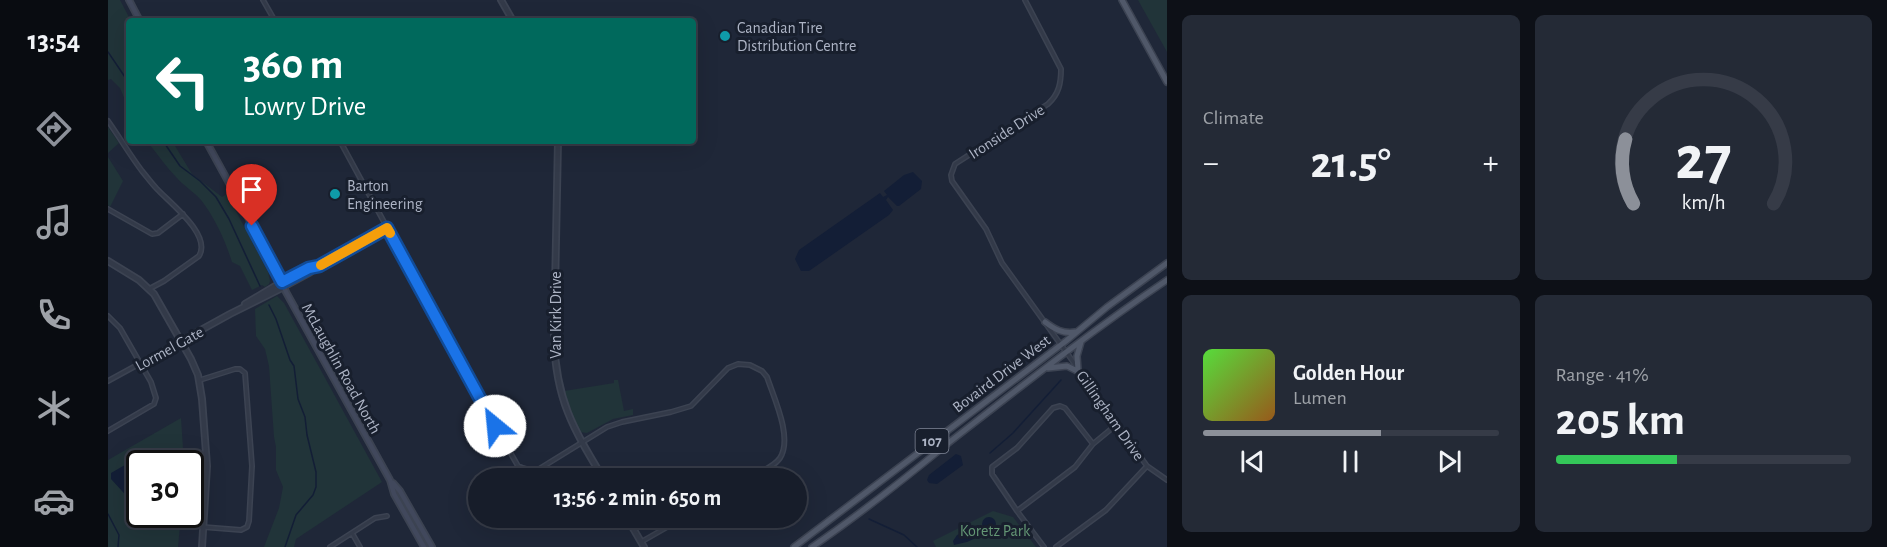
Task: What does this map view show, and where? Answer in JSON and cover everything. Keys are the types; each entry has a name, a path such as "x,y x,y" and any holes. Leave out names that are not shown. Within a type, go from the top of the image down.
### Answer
{"main road":[{"path":"129,0 138,18"},
{"path":"1122,0 1167,82"},
{"name":"McLaughlin Road North","path":"209,144 424,547"},
{"name":"Bovaird Drive West","path":"794,547 1167,263"},
{"name":"Bovaird Drive West","path":"812,547 920,468 947,444 1066,352 1167,280"},
{"path":"1045,322 1062,332 1077,332"},
{"path":"1080,372 1077,356 1082,341"},
{"path":"1046,368 1059,365 1080,372"},
{"name":"McLaughlin Road North","path":"390,480 400,491 432,547"}],"street":[{"path":"263,0 272,18"},
{"path":"501,0 511,18"},
{"name":"Ironside Drive","path":"1024,0 1061,69 1058,92 1048,104 955,164 951,175 952,181 986,229 1002,263 1061,344"},
{"path":"108,121 133,159 156,188 183,214 202,244 202,252 199,256 149,289"},
{"path":"342,144 515,463 524,469 539,469 607,427 691,406 728,368 738,364 750,365 767,377 784,432 785,443 780,458 764,468"},
{"name":"Van Kirk Drive","path":"558,144 554,359 561,396 570,421 597,468"},
{"path":"108,209 152,234 183,214"},
{"path":"283,285 309,268 319,266 387,228"},
{"path":"108,261 139,280 158,300 193,362 200,380 207,466 204,512"},
{"name":"Lormel Gate","path":"108,381 230,314 257,296 283,285"},
{"path":"108,316 120,328 141,364 156,398 155,402 108,431"},
{"name":"Gillingham Drive","path":"1061,344 1147,466 1167,480"},
{"path":"200,380 235,369 240,369 245,373 252,466 247,527 241,530 204,527"},
{"path":"1044,547 992,474 992,467 1017,448 1053,408 1060,406 1065,408 1093,444"},
{"path":"1017,511 1075,467 1093,444 1116,425"},
{"path":"1056,547 1106,510 1147,466"},
{"path":"330,547 375,518 387,516"},
{"path":"202,547 203,528"},
{"path":"633,528 643,545 668,528"},
{"path":"352,533 360,547"}],"green space":[{"path":"108,0 120,0 129,18 126,18 126,103 120,88 111,79 108,80"},
{"path":"1138,0 1167,0 1167,52"},
{"path":"108,127 119,143 108,153"},
{"path":"174,144 192,174 222,197 227,194 268,272 269,284 252,290 240,266 232,262 219,229 206,207 170,170 150,145"},
{"path":"108,157 123,181 110,207 108,205"},
{"path":"277,296 284,303 382,482 296,539 294,547 264,547 279,508 283,487 276,470 269,366 265,349 256,336 255,309"},
{"path":"614,380 618,380 624,411 633,409 633,415 613,419 587,433 580,432 564,391 614,383"},
{"path":"181,418 183,450 126,450 126,528 180,528 178,547 108,547 108,460"},
{"name":"Koretz Park","path":"993,511 1013,517 1036,547 936,547 933,541"}],"water":[{"path":"913,172 922,181 921,189 899,206 888,197 886,200 893,210 889,215 809,271 801,271 795,259 799,250 880,193 883,197 887,195 884,191 904,175"},
{"path":"956,454 961,456 963,465 937,484 929,483 927,480 929,475"},
{"path":"126,464 126,495 111,479 111,473"},
{"path":"989,517 994,519 996,524 994,529 989,531 984,529 982,524 984,519"},
{"path":"975,528 976,538 954,545 953,541 957,535"}],"waterway":[{"path":"108,52 126,79"},
{"path":"165,144 180,166 216,197 229,219 260,286"},
{"path":"269,305 294,366 298,399 305,417 316,472 316,487 313,495 296,515 285,547"},
{"path":"990,453 1013,433 1061,380"},
{"path":"108,514 119,535 118,547"},
{"path":"869,519 904,535 917,547"}],"slow traffic":[{"path":"321,265 387,228 390,233"}],"place":[{"name":"Canadian Tire Distribution Centre","path":"725,36"},
{"name":"Barton Engineering","path":"335,194"}],"route":[{"path":"252,226 282,282 309,268 319,266 387,228 495,426"}]}
